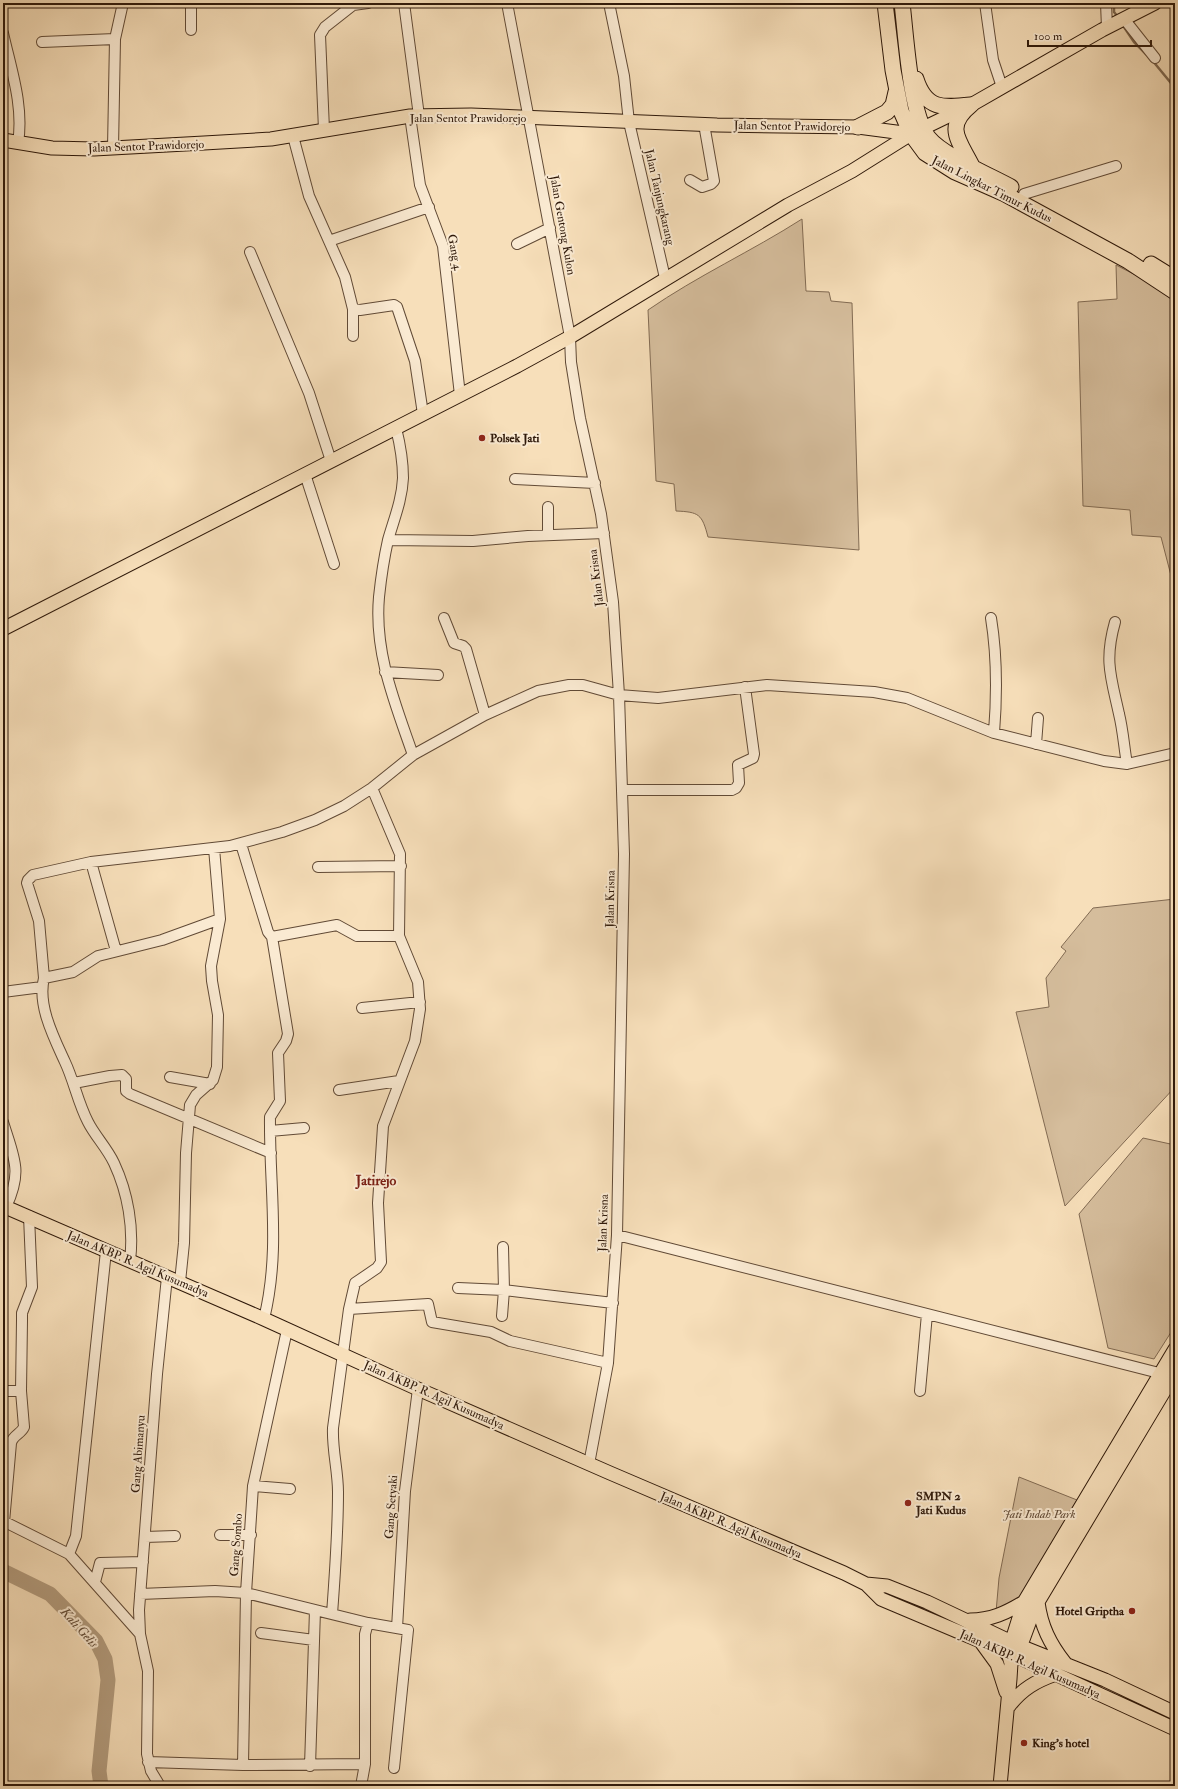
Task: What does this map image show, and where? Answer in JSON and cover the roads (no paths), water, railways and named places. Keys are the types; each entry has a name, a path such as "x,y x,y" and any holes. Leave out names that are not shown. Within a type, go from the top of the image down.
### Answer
{"highway":[{"name":"Jalan Lingkar Timur Kudus","path":"885,3 896,92 901,111 917,131 925,153 955,172 1005,194 1122,257 1175,292"},
{"name":"Jalan Lingkar Timur Kudus","path":"902,3 915,104 919,122 917,131"},
{"path":"909,57 917,82 924,95 934,104 946,108 971,105"},
{"path":"858,127 887,112 893,105 896,92"},
{"path":"971,105 960,114 956,122 955,132 972,166"},
{"name":"Jalan Lingkar Timur Kudus","path":"917,131 946,152 1132,253 1175,279"}],"main road":[{"path":"3,629 460,395 570,336 665,278 788,206 852,171 917,131 971,105 1109,27 1155,3"},
{"name":"Jalan Sentot Prawidorejo","path":"3,140 52,148 113,148 249,141 293,136 414,116 471,115 629,122 858,127 917,131"},
{"name":"Jalan AKBP. R. Agil Kusumadya","path":"5,1206 264,1319 418,1389 866,1584 892,1588 968,1620 1013,1652 1056,1674 1175,1729"},
{"path":"1013,1652 1038,1602 1171,1375 1175,1349"},
{"path":"1000,1786 1013,1652 1024,1602 1171,1375"},
{"name":"Jalan AKBP. R. Agil Kusumadya","path":"866,1584 882,1598 981,1642 1013,1652 1065,1664 1175,1713"},
{"path":"968,1620 995,1618 1024,1602"},
{"path":"1038,1602 1044,1630 1051,1646 1065,1664"},
{"path":"981,1642 992,1657 1000,1672 1008,1706"},
{"path":"1008,1706 1015,1697 1030,1685 1056,1674"}],"street":[{"path":"113,148 115,39 123,3"},
{"path":"191,3 191,30"},
{"path":"324,130 320,35 325,27 352,4 368,3"},
{"name":"Gang 4","path":"404,3 420,185 443,246 460,395"},
{"name":"Jalan Gentong Kulon","path":"507,3 530,118 570,336"},
{"name":"Jalan Tanjungkarang","path":"609,3 624,76 629,122 665,278"},
{"path":"986,3 993,60 1002,87"},
{"path":"1106,3 1109,27"},
{"path":"1124,20 1155,58"},
{"path":"3,33 16,90 20,126 18,143"},
{"path":"42,42 115,39"},
{"path":"690,180 702,187 712,184 714,181 704,124"},
{"path":"293,136 307,190 345,277 353,309 353,336"},
{"path":"1024,194 1116,166"},
{"path":"329,241 429,207"},
{"path":"517,244 550,228"},
{"path":"250,252 309,393 331,461"},
{"path":"353,309 360,310 394,305 397,306 415,361 423,414"},
{"name":"Jalan Krisna","path":"570,336 571,362 580,418 595,483 604,533 613,602 623,790 624,854 617,1235 608,1364 589,1464"},
{"path":"396,428 401,448 403,478 399,505 388,540 379,598 378,631 385,672 413,755"},
{"path":"304,474 334,564"},
{"path":"515,479 595,483"},
{"path":"548,507 548,535"},
{"path":"388,540 473,541 548,535 604,533"},
{"path":"444,618 454,643 463,646 466,649 485,715"},
{"path":"991,618 995,639 996,707 994,733"},
{"path":"1115,622 1109,644 1109,665 1120,716 1127,764"},
{"path":"385,672 438,675"},
{"path":"130,1261 132,1240 125,1193 114,1163 87,1121 74,1083 48,1024 43,983 39,921 28,887 28,880 33,876 91,862 241,844 282,832 315,820 344,806 372,788 413,755 485,715 526,696 558,686 582,685 619,695 668,698 744,687 778,686 889,694 907,698 994,733 1104,762 1127,764 1175,753"},
{"path":"623,790 732,790 736,788 739,783 738,765 753,758 754,754 744,687"},
{"path":"1036,744 1038,718"},
{"path":"332,1614 338,1492 332,1443 342,1354 349,1309 355,1283 377,1268 381,1262 378,1203 382,1137 386,1114 418,1030 420,1002 416,975 399,936 401,866 398,846 372,788"},
{"path":"241,844 268,932 272,937 288,1034 286,1042 278,1053 281,1095 278,1106 270,1117 274,1262 271,1290 264,1319"},
{"path":"180,1282 184,1243 186,1159 192,1100 214,1080 217,1067 218,1015 211,966 220,919 214,848"},
{"path":"91,862 116,951"},
{"path":"318,867 401,866"},
{"path":"3,992 43,983 73,972 98,956 162,940 220,919"},
{"path":"272,937 337,925 357,936 399,936"},
{"path":"362,1008 420,1002"},
{"path":"74,1083 122,1075 126,1079 126,1091 130,1094 271,1152"},
{"path":"170,1077 210,1084"},
{"path":"339,1090 399,1081"},
{"path":"3,1122 16,1168 16,1186 5,1206"},
{"path":"270,1131 304,1128"},
{"path":"29,1216 32,1287 22,1313 21,1391 24,1427 8,1440 3,1522 69,1554 140,1634"},
{"path":"617,1235 1171,1375"},
{"path":"502,1316 504,1290 503,1248"},
{"path":"69,1554 76,1536 106,1251"},
{"name":"Gang Abimanyu","path":"160,1786 154,1778 148,1762 146,1744 148,1671 138,1617 157,1374 167,1277"},
{"path":"458,1288 504,1290 613,1303"},
{"path":"349,1309 428,1304 432,1322 491,1332 510,1341 608,1364"},
{"path":"920,1391 927,1314"},
{"name":"Gang Sombo","path":"243,1766 246,1593 253,1486 287,1330"},
{"name":"Gang Setyaki","path":"397,1628 405,1491 418,1389"},
{"path":"3,1391 21,1391"},
{"path":"253,1486 290,1489"},
{"path":"220,1535 250,1535"},
{"path":"145,1537 175,1536"},
{"path":"95,1582 100,1563 143,1562"},
{"path":"140,1594 215,1591 246,1593 368,1623 408,1630 394,1768"},
{"path":"310,1766 315,1610"},
{"path":"361,1786 364,1764 365,1634 368,1623"},
{"path":"261,1632 314,1640"},
{"path":"148,1762 243,1766 364,1764"}],"waterway":[{"path":"1114,3 1114,12 1118,17"},
{"path":"1124,27 1134,42 1146,54"},
{"path":"1152,60 1175,88"},
{"name":"Kali Gelis","path":"3,1571 50,1594 96,1641 105,1659 108,1680 99,1771 101,1786"}],"place":[{"name":"Polsek Jati","path":"482,438"},
{"name":"SMPN 2 Jati Kudus","path":"908,1503"},
{"name":"Hotel Griptha","path":"1132,1611"},
{"name":"King’s hotel","path":"1024,1743"}],"district":[{"name":"Jatirejo","path":"376,1180"}],"park label":[{"name":"Jati Indah Park","path":"1039,1514"}]}
